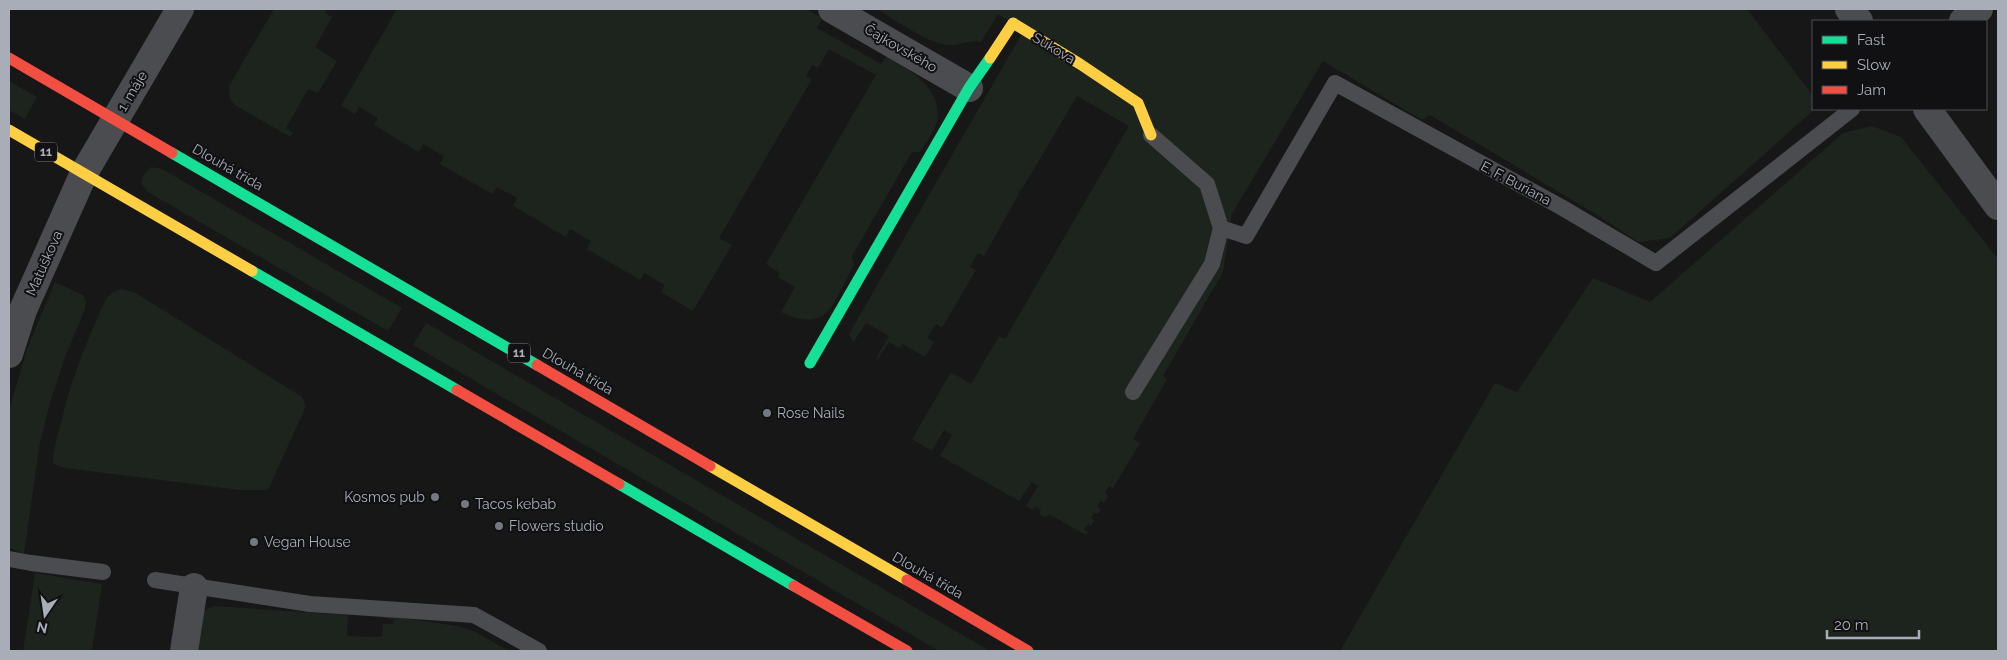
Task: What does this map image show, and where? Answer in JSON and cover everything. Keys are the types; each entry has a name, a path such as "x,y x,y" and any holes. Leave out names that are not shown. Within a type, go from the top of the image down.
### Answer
{"main road":[{"name":"Sukova","path":"810,363 969,88 1013,23 1080,64 1138,103 1151,135"},
{"name":"Dlouhá třída","path":"9,58 1028,651"},
{"name":"11","path":"9,130 907,651"}],"street":[{"name":"1. máje","path":"84,173 180,9"},
{"name":"Čajkovského","path":"832,9 969,88"},
{"path":"1850,9 1858,20"},
{"path":"1964,20 1979,9"},
{"path":"1928,110 1998,206"},
{"name":"Matuškova","path":"9,354 23,310 84,173"},
{"path":"184,651 194,587"}],"lane":[{"name":"E. F. Buriana","path":"1221,228 1246,236 1334,83 1561,207 1656,263 1851,110"},
{"name":"Sukova","path":"1151,135 1207,184 1221,228"},
{"path":"1134,392 1212,264 1221,228"},
{"path":"9,559 31,564 103,572"},
{"path":"155,580 310,604 474,614 539,651"}],"shaded area":[{"path":"274,9 328,9 325,13 332,17 315,47 337,61 318,93 308,89 286,128 293,133 290,137 235,105 230,99 229,86"},
{"path":"397,9 806,9 822,18 817,28 881,64 887,56 914,74 930,90 935,99 937,121 920,152 912,152 852,256 854,265 829,310 821,316 810,319 792,317 781,312 795,287 778,277 780,273 766,264 876,75 829,49 818,68 812,65 806,76 812,79 719,238 732,245 693,311 661,292 665,285 644,273 640,280 587,249 591,241 570,229 566,237 513,206 517,198 497,187 492,194 440,164 444,156 423,144 419,152 374,125 378,118 359,107 355,114 341,106"},
{"path":"877,9 1747,9 1812,95 1812,110 1814,110 1670,238 1638,242 1599,216 1430,115 1422,120 1323,61 1232,214 1223,272 1163,376 1167,379 1133,439 1140,443 1113,488 1109,486 1105,493 1108,496 1104,503 1101,501 1097,506 1101,509 1098,514 1094,513 1091,518 1094,520 1091,526 1088,524 1084,530 1088,532 1086,535 1049,514 1046,518 1039,514 1041,510 1035,506 1033,510 1026,506 1038,486 1032,482 1019,501 940,456 952,435 944,430 932,451 912,439 951,372 971,384 999,336 1005,339 1129,126 1077,96 1018,193 984,256 978,253 970,267 976,270 942,328 936,324 927,338 934,342 925,357 902,344 900,348 889,342 878,359 876,359 889,336 866,323 853,343 849,334 1024,30 998,14 981,42 972,41 947,45 930,40"},
{"path":"9,81 37,97 25,119 9,110"},
{"path":"1872,126 1901,137 1998,259 1998,651 1340,651 1495,383 1517,392 1593,278 1650,302 1843,133"},
{"path":"151,167 162,169 402,308 388,331 148,192 141,183 144,174"},
{"path":"55,282 83,295 86,301 85,309 65,357 49,406 39,448 24,554 9,548 9,411 27,349"},
{"path":"120,289 134,292 302,397 306,406 268,490 240,490 65,468 53,464 57,438 80,360 106,299"},
{"path":"426,323 990,651 939,651 413,345"},
{"path":"35,573 102,584 92,651 23,651"},
{"path":"213,606 348,615 347,636 382,637 383,624 393,624 394,619 383,618 383,615 457,626 474,631 509,651 194,651 203,612"}],"traffic: fast":[{"path":"810,363 969,88 990,58"},
{"path":"172,153 537,365"},
{"path":"252,271 457,390"},
{"path":"619,484 794,586"}],"traffic: slow":[{"path":"990,58 1013,23 1080,64 1138,103 1151,135"},
{"path":"9,130 252,271"},
{"path":"710,466 907,580"}],"traffic: jam":[{"path":"9,58 172,153"},
{"path":"537,365 710,466"},
{"path":"457,390 619,484"},
{"path":"907,580 1028,651"},
{"path":"794,586 907,651"}],"place":[{"name":"Rose Nails","path":"767,413"},
{"name":"Kosmos pub","path":"435,497"},
{"name":"Tacos kebab","path":"465,504"},
{"name":"Flowers studio","path":"499,526"},
{"name":"Vegan House","path":"254,542"}]}
